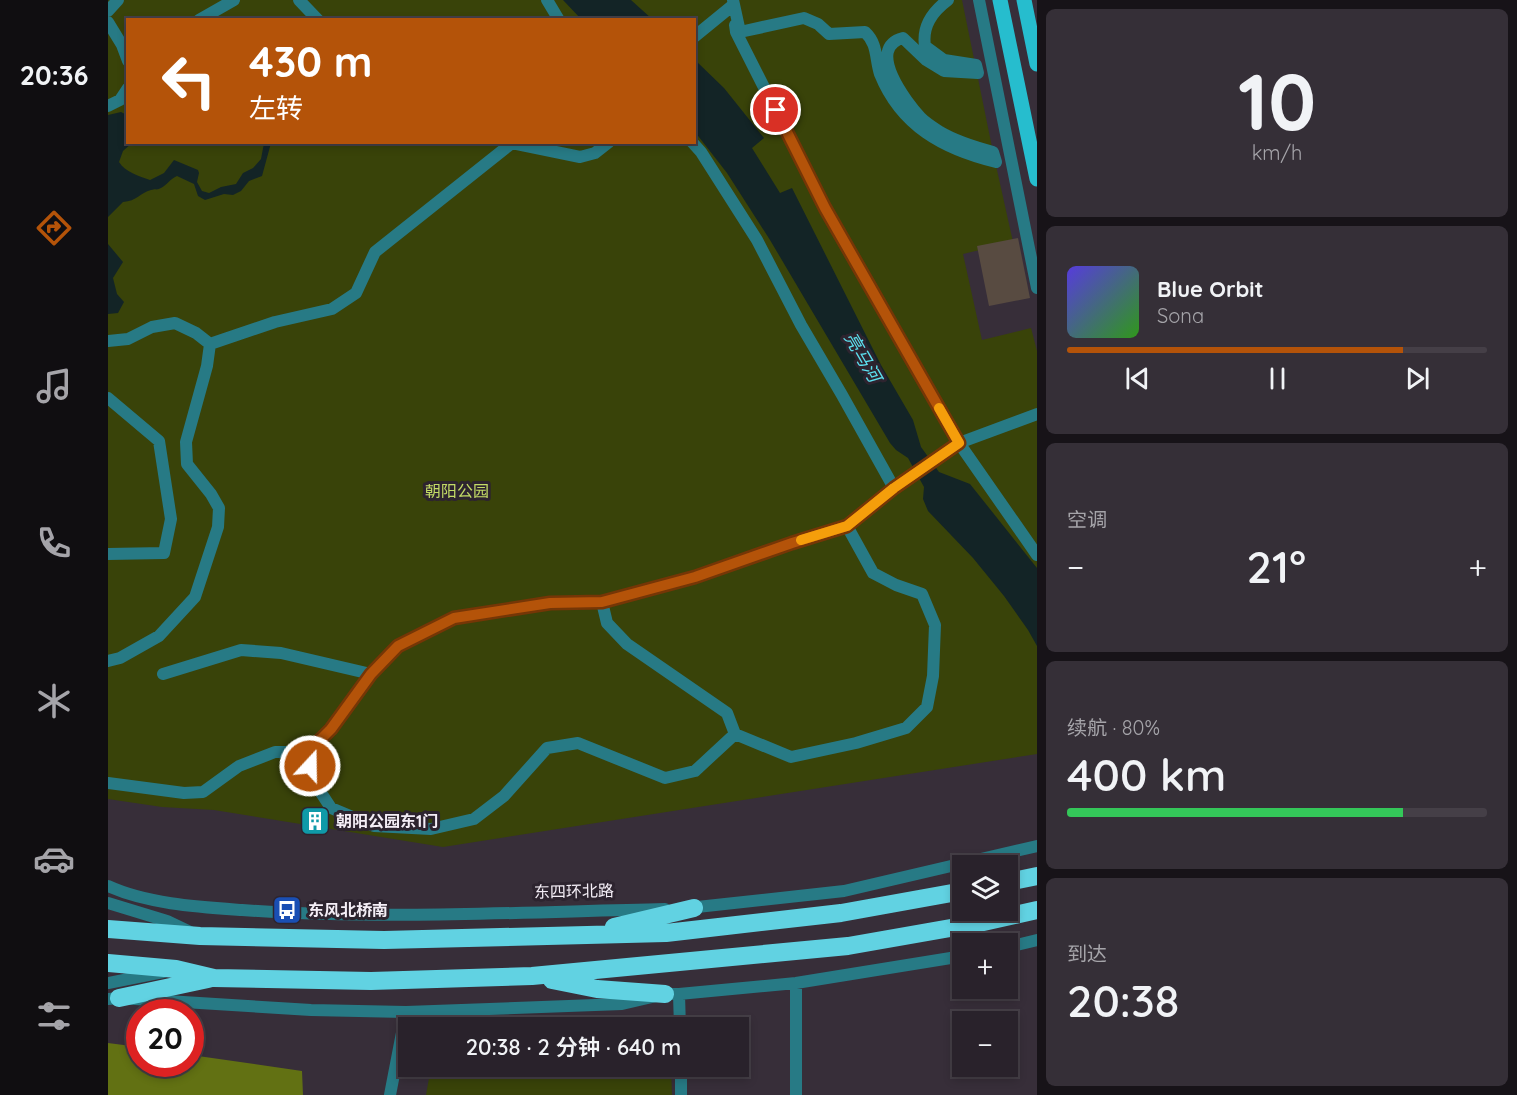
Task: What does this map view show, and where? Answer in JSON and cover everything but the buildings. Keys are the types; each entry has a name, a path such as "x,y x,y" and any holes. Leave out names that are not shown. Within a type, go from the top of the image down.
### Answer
{"highway":[{"path":"1018,880 1037,876"},
{"path":"108,929 200,936 384,940 666,933 841,913 952,893"},
{"path":"572,936 694,908"},
{"path":"108,963 176,969 214,978 371,981 532,976 848,946 979,923 1037,910"},
{"path":"532,976 597,989 672,994"},
{"path":"113,999 214,978"}],"main road":[{"path":"1000,0 1037,179"},
{"path":"1024,0 1037,64"}],"street":[{"path":"108,11 118,0"},
{"path":"202,18 234,0"},
{"path":"299,0 316,18"},
{"path":"547,0 558,18"},
{"path":"732,2 740,32 804,18 818,24 829,34 865,32 872,38 879,71 891,98 917,128 965,154 996,162 993,152 967,146 940,132 922,119 892,77 887,60 889,48 895,40 903,38 926,60 944,71 978,73 976,65 944,60 925,46 923,33 928,22 936,9 948,0"},
{"path":"979,0 1037,288"},
{"path":"696,35 732,2"},
{"path":"732,2 736,32 825,208 959,443 1037,555"},
{"path":"108,22 126,56"},
{"path":"108,106 120,100 126,91"},
{"path":"210,344 275,322 337,306 356,293 375,252 511,144"},
{"path":"517,144 580,157 595,153 606,144"},
{"path":"694,144 757,240 801,326 894,488"},
{"path":"108,341 128,339 152,327 175,323 196,333 210,344"},
{"path":"108,662 120,658 159,636 195,597 218,527 219,508 187,464 186,442 207,366 210,344"},
{"path":"108,398 159,441 171,519 164,553 108,554"},
{"path":"108,770 113,784 183,793 203,792 239,766 266,755 275,752 308,752 331,729 371,674 398,646 454,618 550,603 602,602 695,577 847,526 894,488 959,443 1037,414"},
{"path":"602,602 608,624 627,644 727,713 735,734 791,757 856,743 906,728 927,706 933,676 934,625 922,594 896,585 873,573 847,526"},
{"path":"163,674 241,650 281,653 371,674"},
{"path":"308,752 312,779 331,808 374,826 431,829 474,819 504,796 547,748 578,743 665,778 694,771 735,734"},
{"name":"东四环北路","path":"108,886 141,897 198,907 278,913 397,915 694,908 844,891 1037,846"},
{"path":"108,903 167,921 200,936"},
{"path":"1018,945 1037,940"},
{"path":"113,999 312,1010 406,1012 622,1004 672,994 796,983 952,958"},
{"path":"108,983 176,969"},
{"path":"796,983 796,1095"},
{"path":"672,994 677,1017"},
{"path":"390,1095 406,1012"},
{"path":"681,1077 681,1095"}],"green space":[{"name":"朝阳公园","path":"108,0 962,0 1013,242 963,254 982,340 1031,328 1037,351 1037,754 443,847 214,810 162,807 108,799"},
{"path":"108,1043 126,1045 126,1077 204,1077 204,1057 302,1071 303,1095 108,1095"},
{"path":"429,1077 671,1077 672,1095 426,1095"}],"water":[{"path":"563,0 631,0 651,18 580,18"},
{"name":"亮马河","path":"696,61 724,88 764,138 752,148 780,193 792,188 881,365 913,420 921,447 939,472 970,484 1037,568 1037,646 1004,596 973,558 928,511 923,499 924,487 908,458 890,443 770,240 727,173 696,133"},
{"path":"121,112 126,114 126,144 131,144 123,151 119,162 133,173 150,180 164,173 174,160 198,170 197,182 202,191 209,193 221,187 236,184 243,173 253,168 261,159 264,144 271,144 262,176 249,181 241,191 233,195 224,194 205,200 198,196 194,184 177,176 161,188 147,191 132,200 123,202 108,217 108,115"},
{"path":"108,244 123,262 113,278 117,294 124,302 118,313 108,314"}],"slow traffic":[{"path":"801,540 847,526 894,488 959,443 939,408"}],"place":[{"name":"朝阳公园东1门","path":"315,821"},
{"name":"东风北桥南","path":"287,910"}],"route":[{"path":"310,766 308,752 331,729 371,674 398,646 454,618 550,603 602,602 695,577 847,526 894,488 959,443 825,208 776,110"}]}
